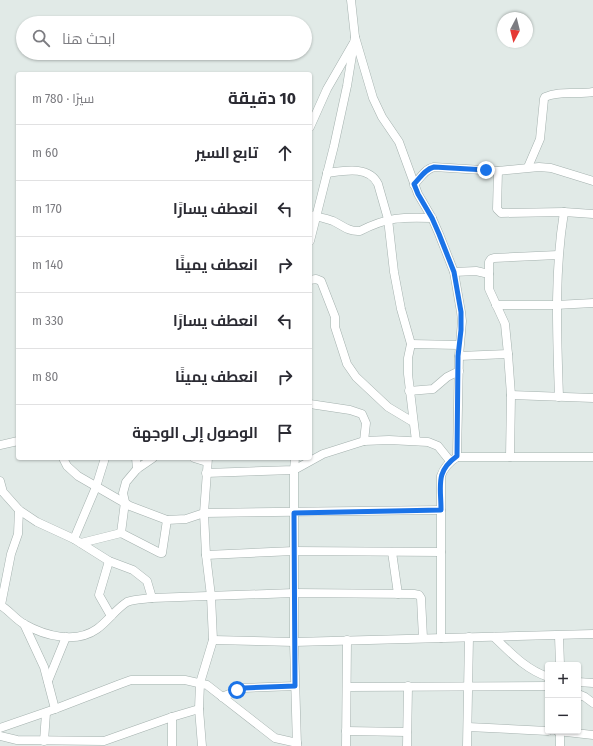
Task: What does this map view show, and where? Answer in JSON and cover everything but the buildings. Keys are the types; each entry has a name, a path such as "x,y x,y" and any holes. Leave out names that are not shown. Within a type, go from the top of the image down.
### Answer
{"street":[{"path":"351,0 355,39 373,98 382,116 399,142 418,194 432,218 454,272 461,312 454,459"},
{"path":"312,123 327,89 355,39"},
{"path":"355,39 348,86 334,146 313,216 334,221 346,229 356,231 388,219 405,217 432,218"},
{"path":"528,167 540,139 545,97 558,93 593,92"},
{"path":"414,184 429,168 434,167 498,170 528,167 551,168 593,181"},
{"path":"327,173 349,170 358,171 371,175 376,179 388,219 394,272 401,310 411,344 408,366 409,391 416,441"},
{"path":"498,170 498,212 564,212 593,214"},
{"path":"559,397 556,305 558,255 564,212"},
{"path":"510,457 511,395 505,324 489,289 489,262 494,258 558,255"},
{"path":"454,272 476,271 489,274"},
{"path":"312,280 316,279 321,281 335,317 335,327 348,364 356,377 388,407 413,422"},
{"path":"496,305 556,305 593,303"},
{"path":"411,344 459,345"},
{"path":"458,356 508,354"},
{"path":"409,391 433,389 458,371"},
{"path":"511,395 593,398"},
{"path":"312,404 350,410 362,414 366,423 364,441"},
{"path":"206,473 294,470 323,454 364,441 389,440 428,442 438,446 454,459"},
{"path":"0,445 16,441"},
{"path":"441,638 441,476 443,469 454,459 593,457"},
{"path":"64,460 72,471 96,487 130,506 167,520 186,519 204,513 441,510"},
{"path":"77,541 105,460"},
{"path":"136,460 137,469"},
{"path":"121,533 125,502 123,493 126,482 137,469 149,460"},
{"path":"202,746 199,709 200,683 213,640 204,513 207,460"},
{"path":"0,728 131,680 185,680 207,685 275,738 297,745 294,642 295,460"},
{"path":"0,481 3,492 18,510 37,522 77,541 108,561 133,570 147,581 152,598"},
{"path":"18,510 18,534 11,554 1,605 24,624 48,634 66,637 75,637 86,634 98,628 130,601 152,598 294,593 414,594 419,595 421,598 423,638"},
{"path":"77,541 121,533 160,554 162,553 167,520"},
{"path":"206,555 294,551 441,552"},
{"path":"392,552 398,594"},
{"path":"108,561 99,595 111,616"},
{"path":"24,624 44,667 55,709"},
{"path":"213,640 294,642 593,634"},
{"path":"559,636 560,662"},
{"path":"48,681 66,637"},
{"path":"467,746 469,637"},
{"path":"494,637 526,666 536,673 545,676"},
{"path":"346,746 347,640"},
{"path":"581,682 593,682"},
{"path":"222,697 244,688 295,686"},
{"path":"407,746 408,686"},
{"path":"346,687 545,686"},
{"path":"581,695 593,703"},
{"path":"0,736 17,740 104,741 199,709"},
{"path":"44,741 46,712"},
{"path":"172,717 172,746"},
{"path":"468,727 545,731"},
{"path":"346,732 407,732"},
{"path":"559,734 560,746"},
{"path":"581,734 593,735"}],"route":[{"path":"237,690 244,688 295,686 294,513 441,510 441,476 443,469 457,456 458,356 462,321 454,272 432,218 414,184 429,168 434,167 486,170"}]}
